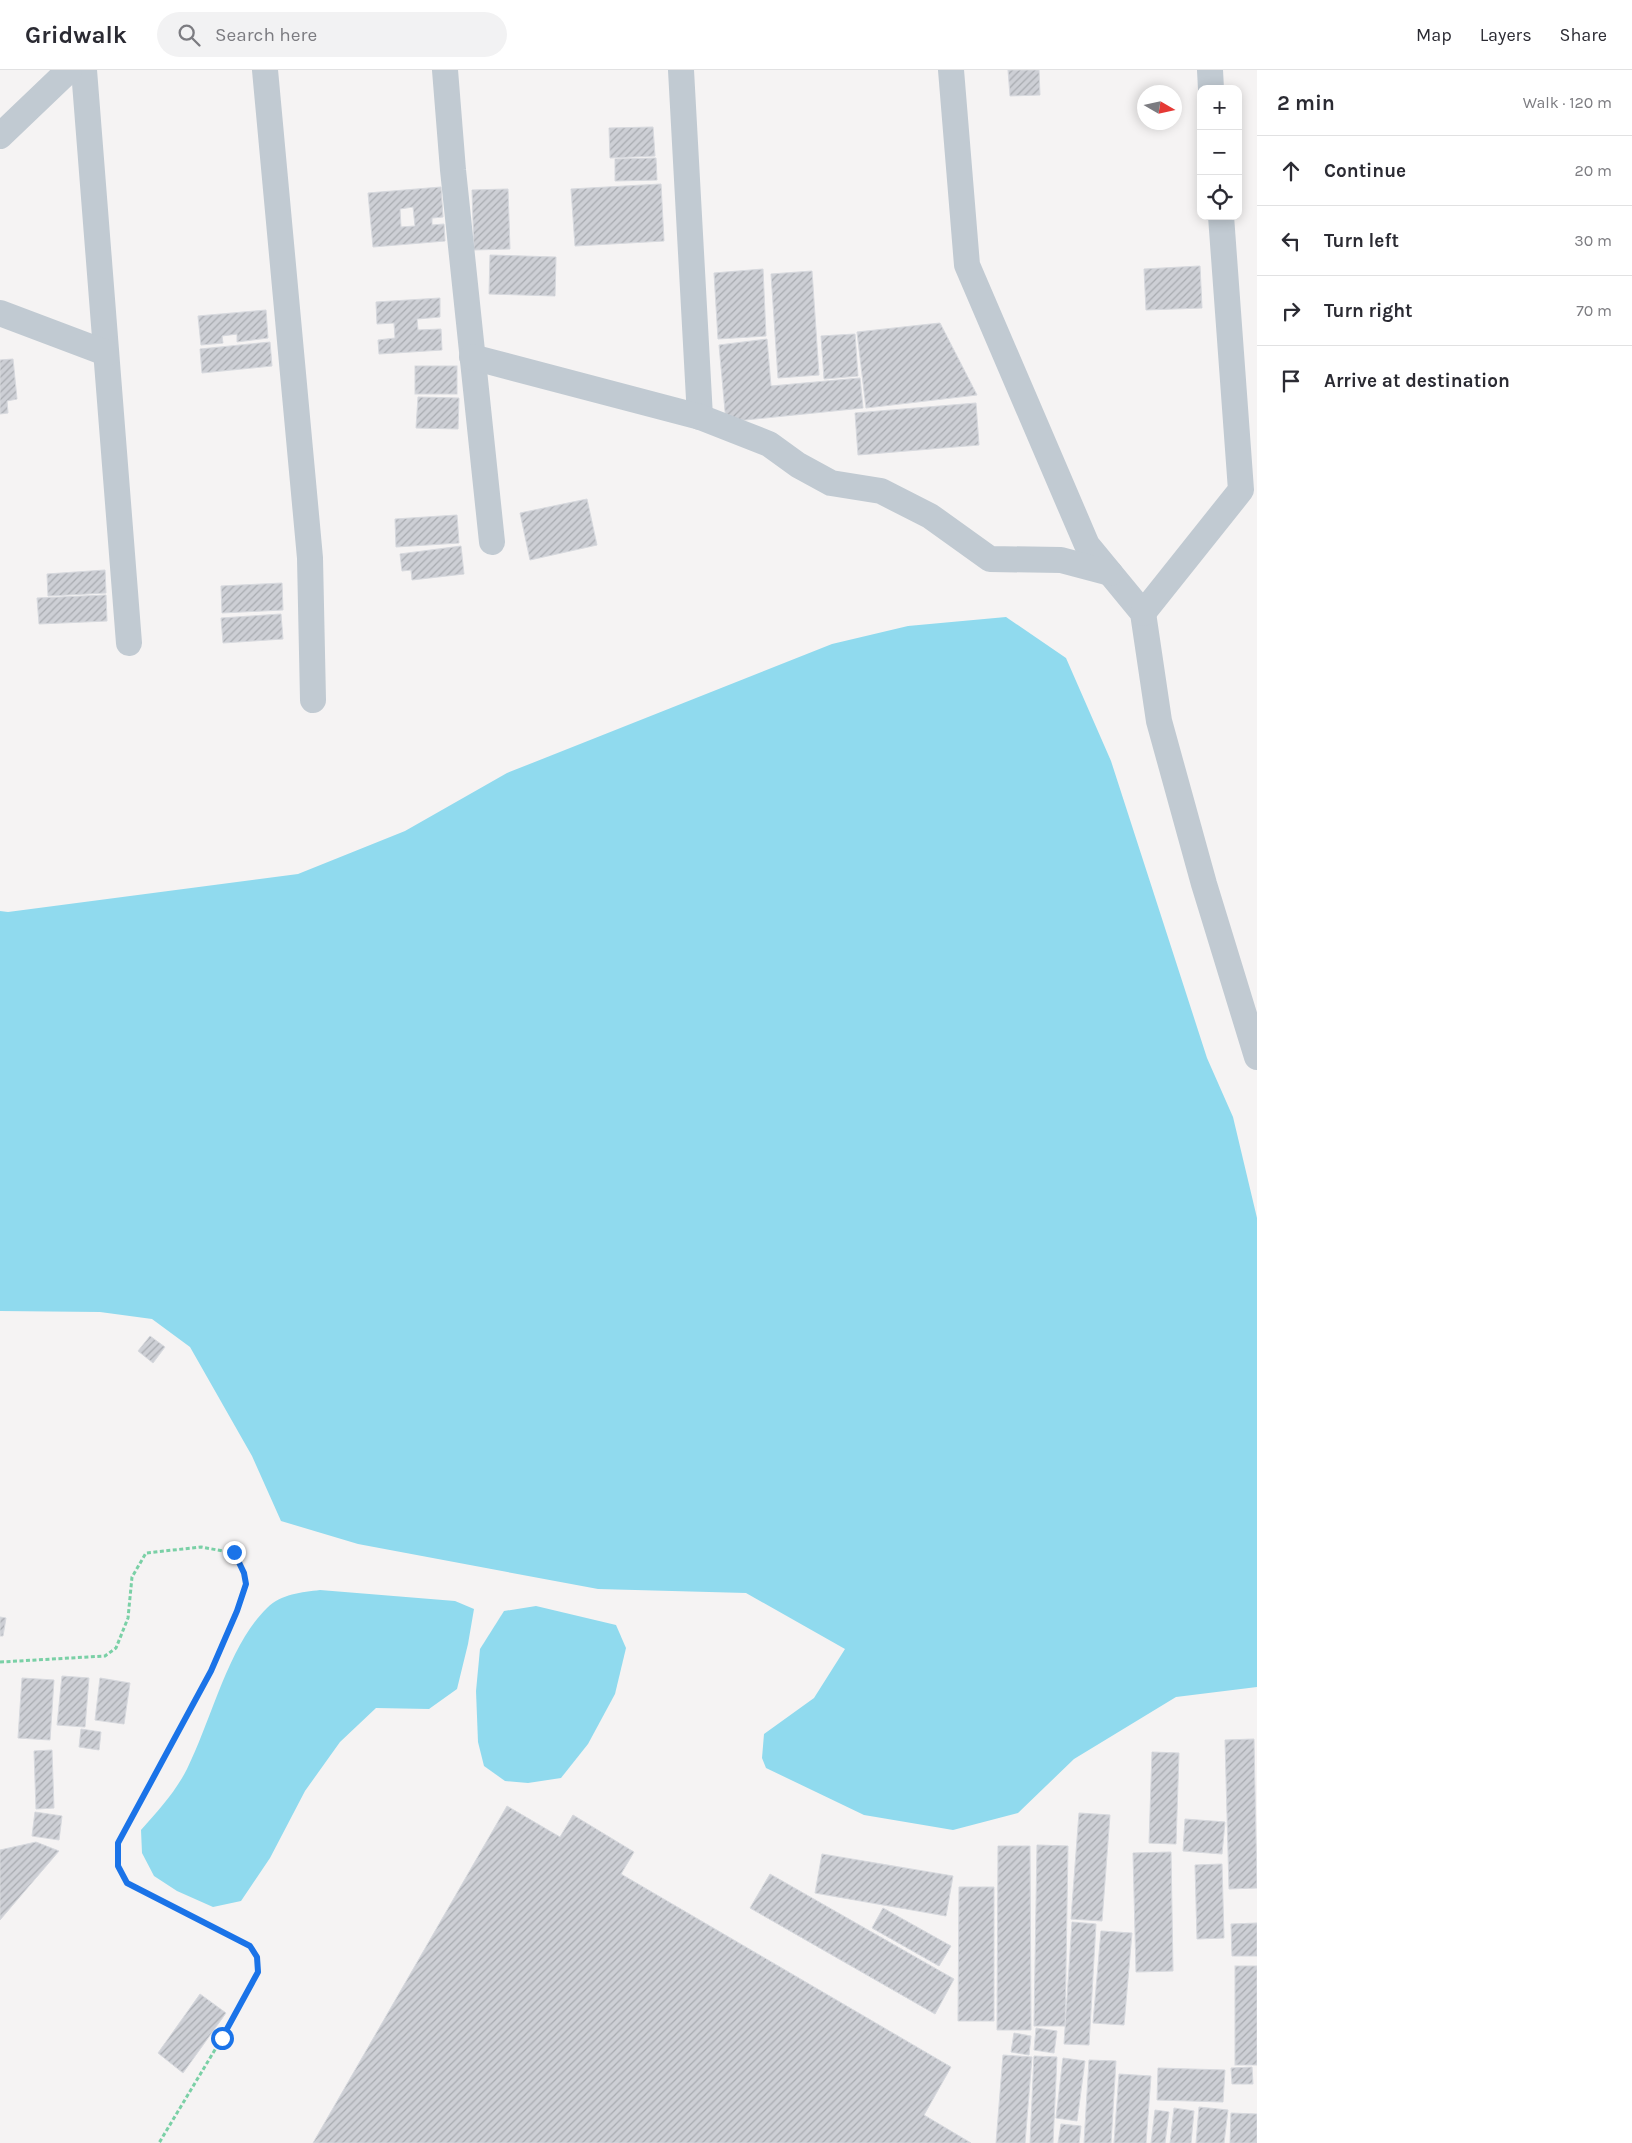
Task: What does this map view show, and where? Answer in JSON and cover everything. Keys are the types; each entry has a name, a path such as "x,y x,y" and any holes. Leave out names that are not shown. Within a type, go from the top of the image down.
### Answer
{"street":[{"path":"0,136 70,70"},
{"path":"84,70 129,643"},
{"path":"265,70 310,558 313,700"},
{"path":"445,70 453,170 492,542"},
{"path":"681,70 700,417"},
{"path":"951,70 967,265 1087,545 1143,613 1159,721 1204,884 1257,1057"},
{"path":"1210,70 1211,85"},
{"path":"1143,613 1249,486 1220,220"},
{"path":"0,313 106,353"},
{"path":"472,356 700,417 769,444 798,465 831,483 881,491 930,516 990,559 1061,560 1110,573"}],"path":[{"path":"0,1662 105,1656 116,1648 128,1618 132,1577 146,1553 201,1547 234,1552 244,1573 246,1584 237,1611 211,1671 118,1843 118,1866 127,1883 250,1946 257,1957 258,1972 159,2143"}],"water":[{"path":"1006,617 1066,658 1111,761 1207,1058 1233,1117 1257,1218 1257,1687 1176,1697 1074,1759 1018,1813 953,1830 864,1815 766,1768 762,1758 764,1734 814,1698 845,1649 746,1593 598,1589 358,1544 281,1521 252,1456 190,1347 152,1319 100,1312 0,1311 0,911 8,912 298,874 405,831 507,773 832,644 908,626"},
{"path":"320,1590 455,1601 474,1609 457,1689 429,1709 376,1708 340,1742 305,1791 270,1858 241,1901 213,1907 177,1891 154,1876 142,1853 141,1830 166,1801 183,1777 231,1662 253,1624 273,1603 292,1594"},
{"path":"536,1606 616,1625 626,1648 615,1694 588,1744 561,1778 528,1783 505,1781 484,1766 478,1742 476,1691 480,1649 504,1611"}],"building":[{"path":"1008,70 1039,70 1040,95 1010,96"},
{"path":"653,127 655,156 610,158 609,128"},
{"path":"656,158 657,180 615,181 615,159"},
{"path":"661,184 664,241 575,246 571,189"},
{"path":"441,187 443,217 432,218 432,225 444,224 445,241 373,247 368,193","holes":["413,207 415,226 401,227 400,209"]},
{"path":"508,189 510,249 474,250 472,190"},
{"path":"490,255 556,257 555,296 489,294"},
{"path":"1200,266 1202,308 1146,310 1144,269"},
{"path":"763,269 766,336 718,339 714,273"},
{"path":"812,271 819,375 778,378 771,274"},
{"path":"440,298 440,317 417,319 418,330 441,329 442,350 379,354 378,340 395,338 394,323 377,324 376,302"},
{"path":"266,310 268,338 237,342 237,334 222,336 223,343 201,345 198,316"},
{"path":"940,323 977,395 866,408 857,332"},
{"path":"855,334 858,376 824,379 821,336"},
{"path":"767,339 771,386 860,378 863,408 726,422 719,345"},
{"path":"270,342 272,366 202,373 200,349"},
{"path":"13,359 17,399 7,401 8,413 0,414 0,360"},
{"path":"415,366 457,366 457,394 415,394"},
{"path":"418,397 459,398 458,429 416,428"},
{"path":"976,403 979,445 858,455 855,413"},
{"path":"587,499 597,545 530,560 520,513"},
{"path":"457,515 459,543 396,547 395,519"},
{"path":"461,546 464,574 412,580 411,570 402,571 400,554"},
{"path":"105,570 106,593 48,596 47,574"},
{"path":"282,583 283,610 222,613 221,586"},
{"path":"106,595 107,621 39,624 37,598"},
{"path":"281,614 283,639 223,643 221,618"},
{"path":"150,1336 165,1347 153,1363 138,1351"},
{"path":"0,1617 6,1618 3,1636 0,1636"},
{"path":"62,1676 89,1678 85,1727 57,1725"},
{"path":"22,1678 54,1680 50,1740 18,1738"},
{"path":"100,1678 130,1683 124,1724 95,1720"},
{"path":"81,1729 101,1732 99,1750 79,1747"},
{"path":"1254,1739 1257,1888 1229,1889 1225,1740"},
{"path":"52,1750 54,1808 36,1809 34,1751"},
{"path":"1152,1752 1179,1753 1176,1844 1149,1843"},
{"path":"507,1806 560,1837 573,1815 634,1852 621,1874 951,2067 924,2115 971,2143 313,2143"},
{"path":"35,1812 62,1816 59,1840 32,1836"},
{"path":"1079,1813 1110,1815 1102,1921 1071,1919"},
{"path":"1185,1819 1225,1822 1222,1854 1183,1851"},
{"path":"36,1842 59,1851 0,1920 0,1850"},
{"path":"1037,1845 1068,1846 1065,2026 1034,2026"},
{"path":"998,1846 1030,1846 1031,2030 997,2030"},
{"path":"1171,1852 1173,1971 1136,1972 1133,1853"},
{"path":"822,1854 953,1876 946,1916 815,1893"},
{"path":"1222,1864 1224,1938 1197,1939 1195,1865"},
{"path":"770,1874 954,1979 935,2014 750,1908"},
{"path":"959,1887 994,1887 994,2021 958,2021"},
{"path":"883,1908 951,1946 939,1966 872,1928"},
{"path":"1072,1922 1096,1924 1089,2045 1064,2044"},
{"path":"1257,1923 1257,1956 1232,1956 1231,1924"},
{"path":"1101,1931 1132,1933 1124,2025 1093,2023"},
{"path":"1235,1966 1257,1966 1257,2065 1235,2065"},
{"path":"200,1994 226,2013 183,2073 158,2053"},
{"path":"1036,2028 1057,2031 1054,2053 1034,2050"},
{"path":"1014,2033 1031,2036 1029,2055 1011,2052"},
{"path":"1003,2055 1032,2057 1025,2143 996,2143"},
{"path":"1034,2056 1057,2057 1053,2143 1030,2143"},
{"path":"1063,2058 1085,2061 1077,2121 1056,2118"},
{"path":"1089,2060 1116,2061 1111,2143 1084,2143"},
{"path":"1252,2067 1253,2084 1232,2084 1231,2068"},
{"path":"1158,2068 1225,2070 1223,2102 1157,2100"},
{"path":"1119,2074 1151,2076 1146,2143 1114,2143"},
{"path":"1199,2107 1228,2110 1224,2143 1196,2143"},
{"path":"1174,2108 1194,2111 1191,2143 1170,2143"},
{"path":"1155,2110 1169,2112 1165,2143 1151,2143"},
{"path":"1231,2113 1257,2114 1257,2143 1230,2143"},
{"path":"1061,2124 1081,2126 1079,2143 1058,2143"}],"route":[{"path":"222,2038 258,1972 257,1957 250,1946 127,1883 118,1866 118,1843 211,1671 237,1611 246,1584 244,1573 234,1552"}]}
